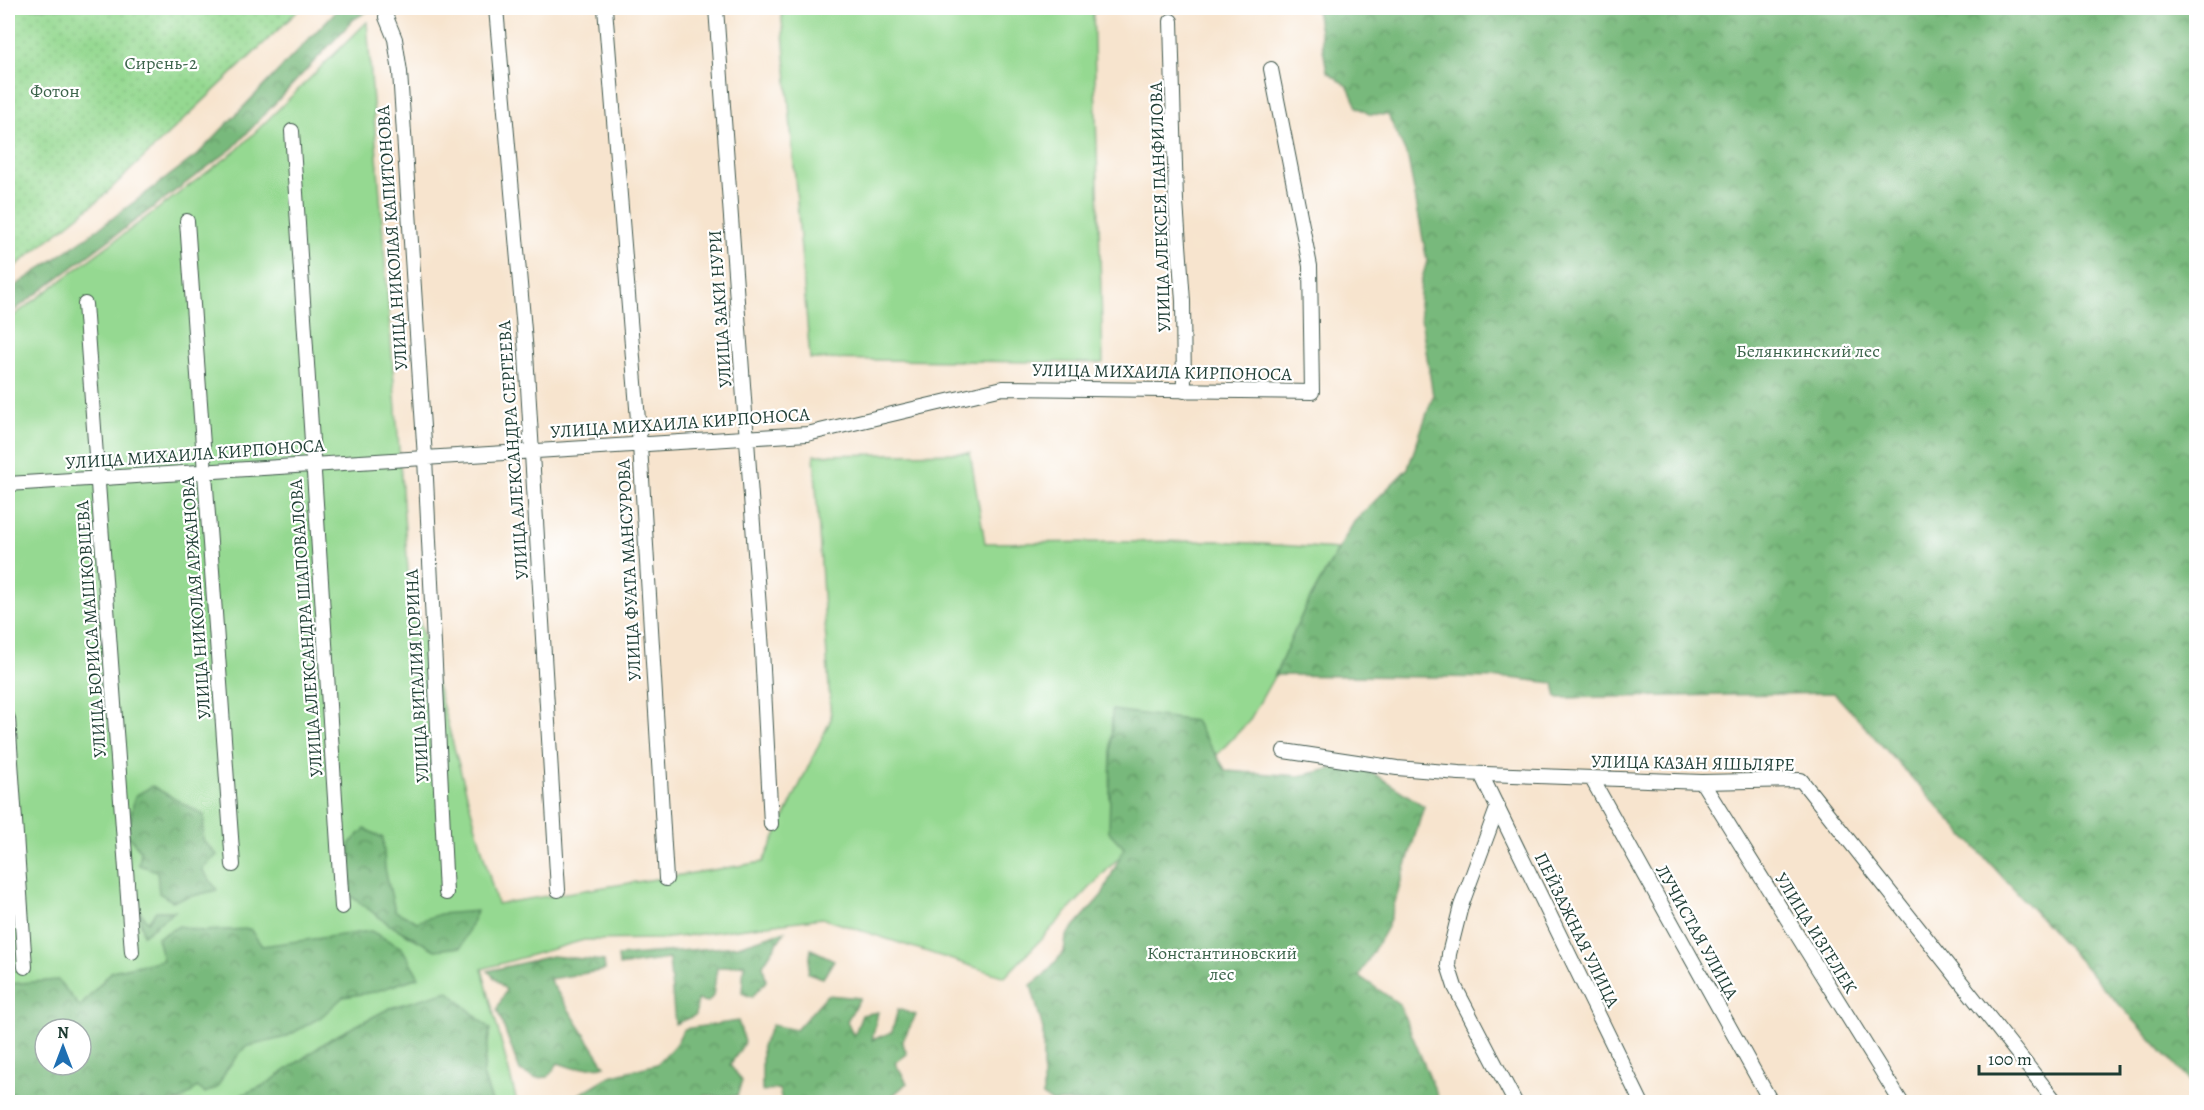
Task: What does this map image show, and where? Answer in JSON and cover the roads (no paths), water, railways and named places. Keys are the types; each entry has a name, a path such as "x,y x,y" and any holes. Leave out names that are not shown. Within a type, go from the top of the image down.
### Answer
{"street":[{"name":"УЛИЦА АЛЕКСАНДРА СЕРГЕЕВА","path":"496,8 526,353 558,891"},
{"name":"УЛИЦА ФУАТА МАНСУРОВА","path":"605,8 640,445 666,879"},
{"name":"УЛИЦА ЗАКИ НУРИ","path":"716,8 762,650 771,824"},
{"name":"УЛИЦА НИКОЛАЯ КАПИТОНОВА","path":"386,17 395,39 400,72 425,458"},
{"name":"УЛИЦА АЛЕКСЕЯ ПАНФИЛОВА","path":"1171,21 1176,202 1183,301 1184,391"},
{"name":"УЛИЦА МИХАИЛА КИРПОНОСА","path":"8,483 807,434 1003,388 1312,392 1310,266 1271,69"},
{"name":"УЛИЦА АЛЕКСАНДРА ШАПОВАЛОВА","path":"292,131 342,907"},
{"name":"УЛИЦА НИКОЛАЯ АРЖАНОВА","path":"187,221 233,865"},
{"name":"УЛИЦА БОРИСА МАШКОВЦЕВА","path":"85,304 132,952"},
{"name":"УЛИЦА ВИТАЛИЯ ГОРИНА","path":"425,458 446,893"},
{"path":"8,718 25,967"},
{"name":"УЛИЦА КАЗАН ЯШЬЛЯРЕ","path":"1284,751 1397,768 1481,774 1702,782 1801,780 2056,1102"},
{"name":"ПЕЙЗАЖНАЯ УЛИЦА","path":"1481,774 1641,1102"},
{"name":"ЛУЧИСТАЯ УЛИЦА","path":"1592,779 1771,1102"},
{"name":"УЛИЦА ИЗГЕЛЕК","path":"1702,782 1900,1102"},
{"path":"1498,807 1461,906 1448,965 1455,987 1515,1102"}],"park label":[{"name":"Сирень-2","path":"161,63"},
{"name":"Фотон","path":"55,91"},
{"name":"Белянкинский лес","path":"1808,351"},
{"name":"Константиновский лес","path":"1222,963"}]}
